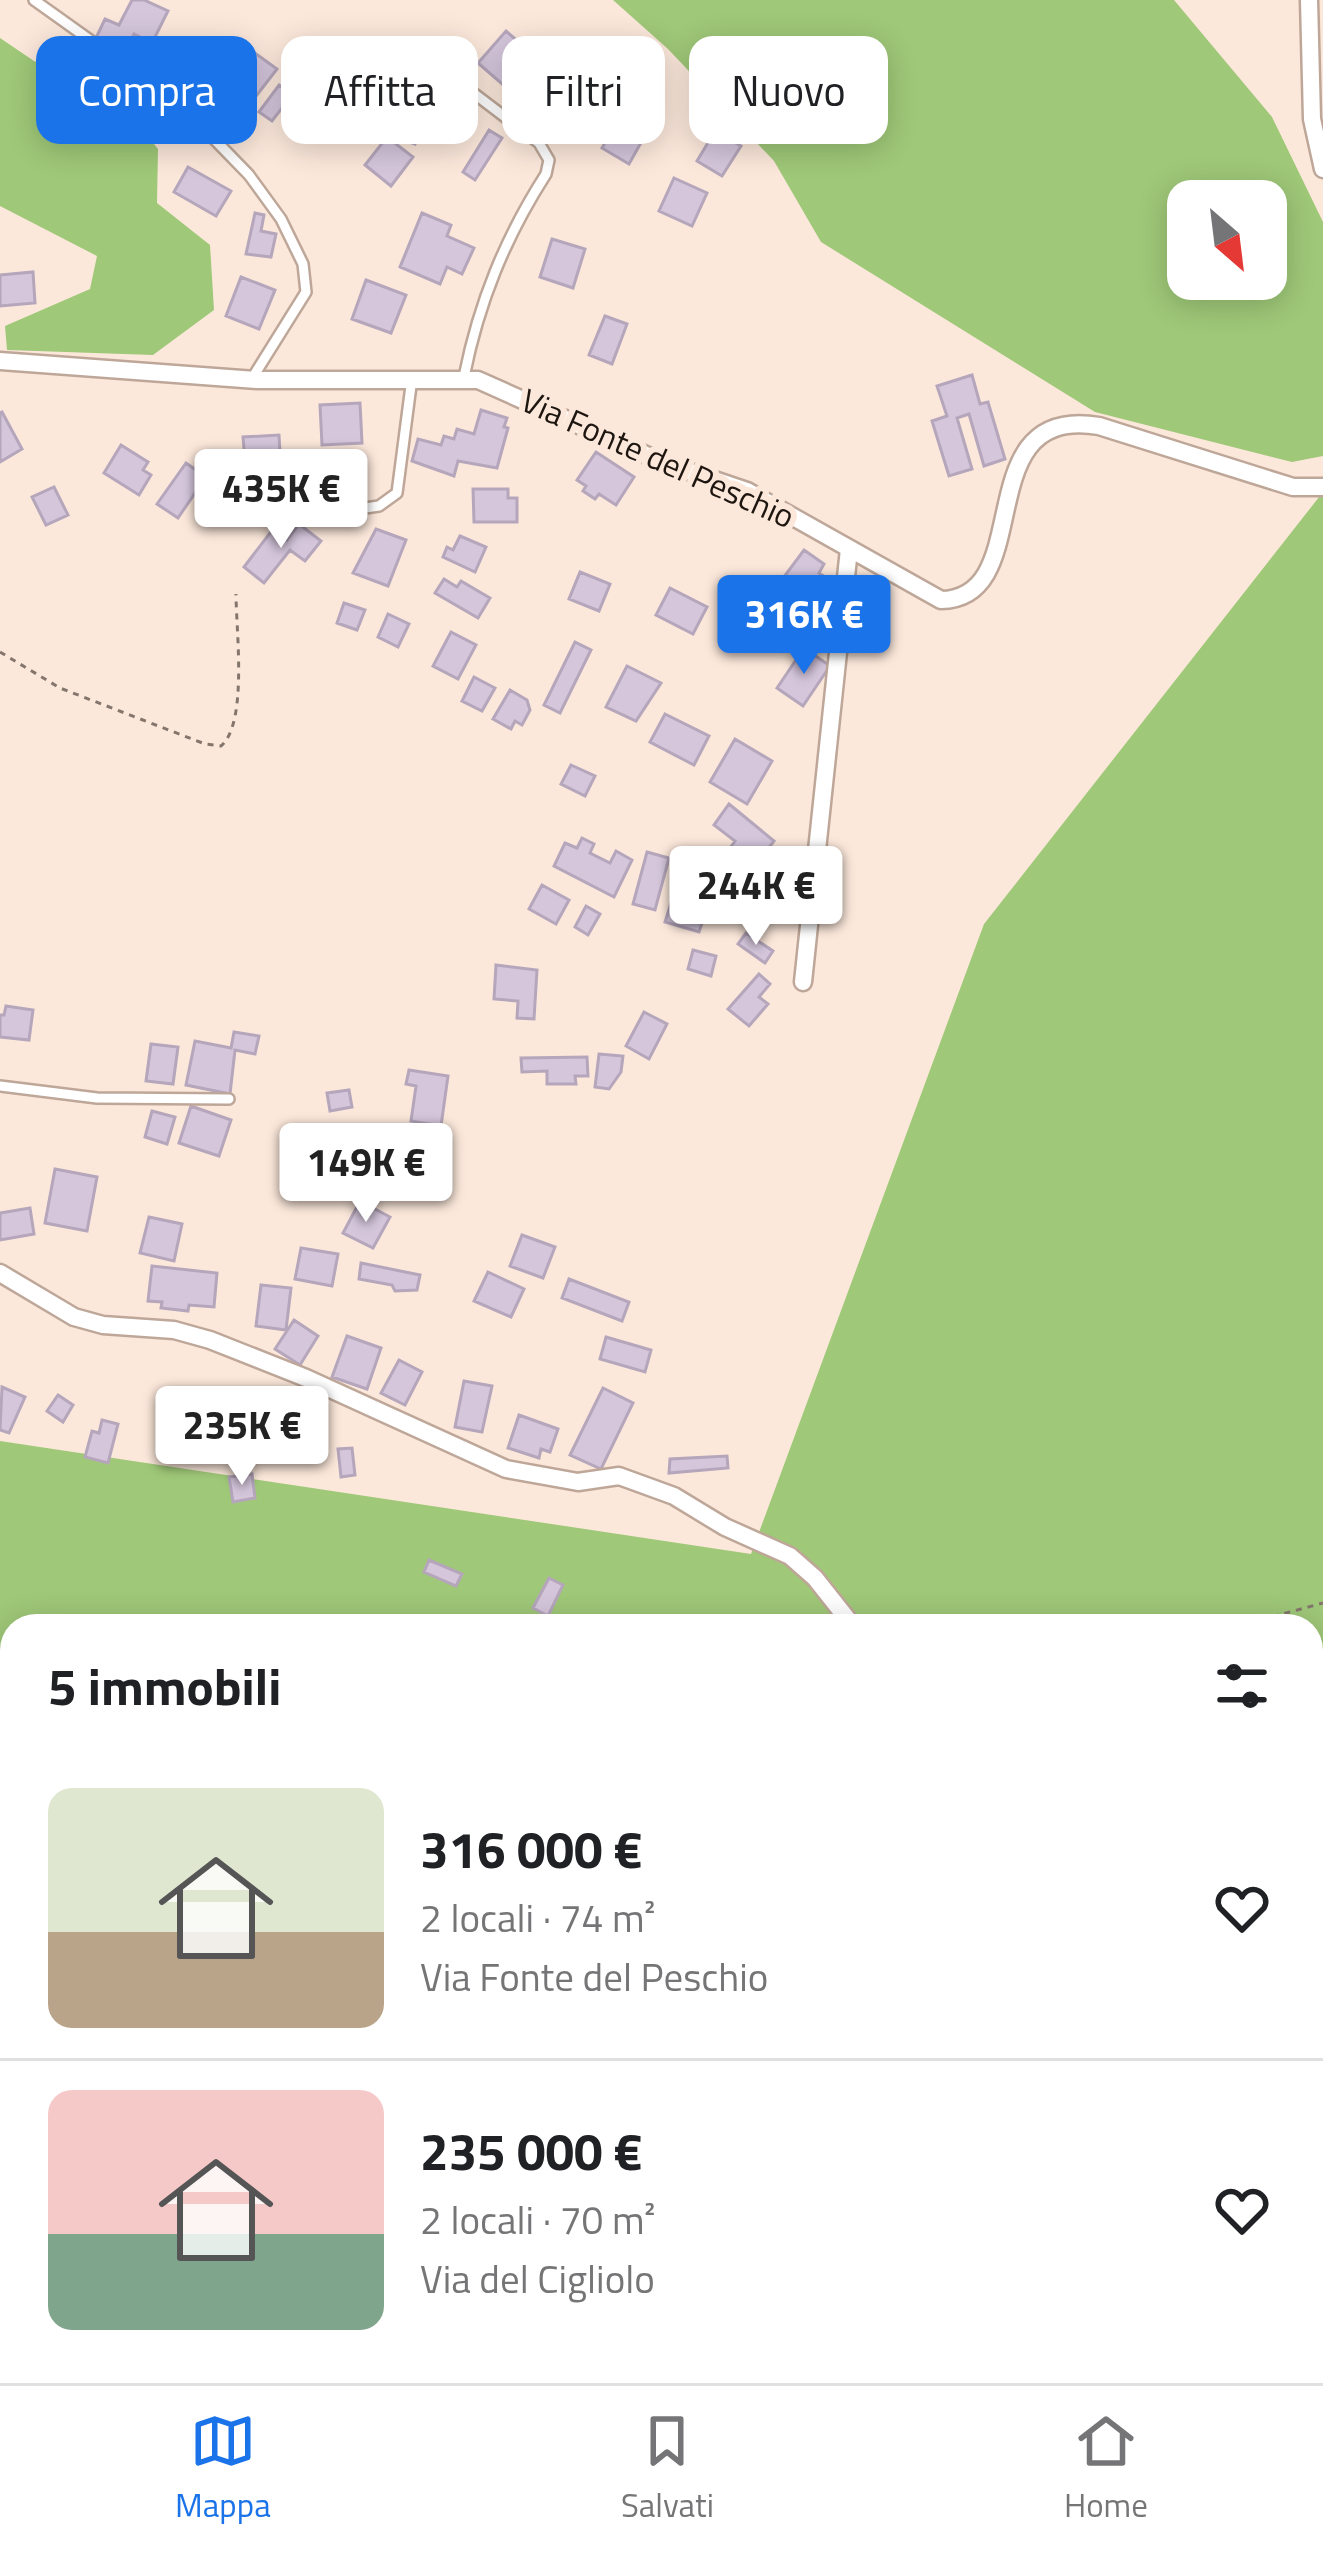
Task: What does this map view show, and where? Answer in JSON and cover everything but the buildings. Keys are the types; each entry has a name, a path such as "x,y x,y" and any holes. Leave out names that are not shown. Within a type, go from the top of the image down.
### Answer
{"street":[{"path":"1309,0 1312,119 1323,169"},
{"name":"Via Fonte del Peschio","path":"0,361 251,380 464,377 505,389 664,463 737,487 930,596 948,600 966,595 987,578 1020,457 1043,436 1067,426 1099,426 1293,487 1323,488"},
{"path":"803,982 849,549"},
{"path":"0,1273 83,1321 164,1328 210,1340 506,1468 578,1482 619,1476 674,1496 725,1527 790,1556 844,1614"}],"lane":[{"path":"34,0 181,105 249,176 281,219 303,264 306,292 251,380"},
{"path":"464,377 473,333 502,250 546,174 549,160 539,143 478,97"},
{"path":"344,511 379,506 397,494 412,378"},
{"path":"0,1086 97,1099 229,1100"}],"path":[{"path":"0,652 60,688 220,746 230,736 237,711 236,594"},
{"path":"1282,1614 1323,1603"}],"green space":[{"path":"613,0 1174,0 1272,117 1323,222 1323,456 1292,462 1095,412 821,242 774,161 758,144 888,144 888,36 689,36 689,71 665,46 665,36 653,36"},
{"path":"0,38 36,62 36,144 154,144 158,149 157,203 210,245 214,310 153,355 7,350 5,326 90,289 97,256 0,206"},
{"path":"1323,492 1323,1614 0,1614 0,1441 751,1554 984,924"}]}
